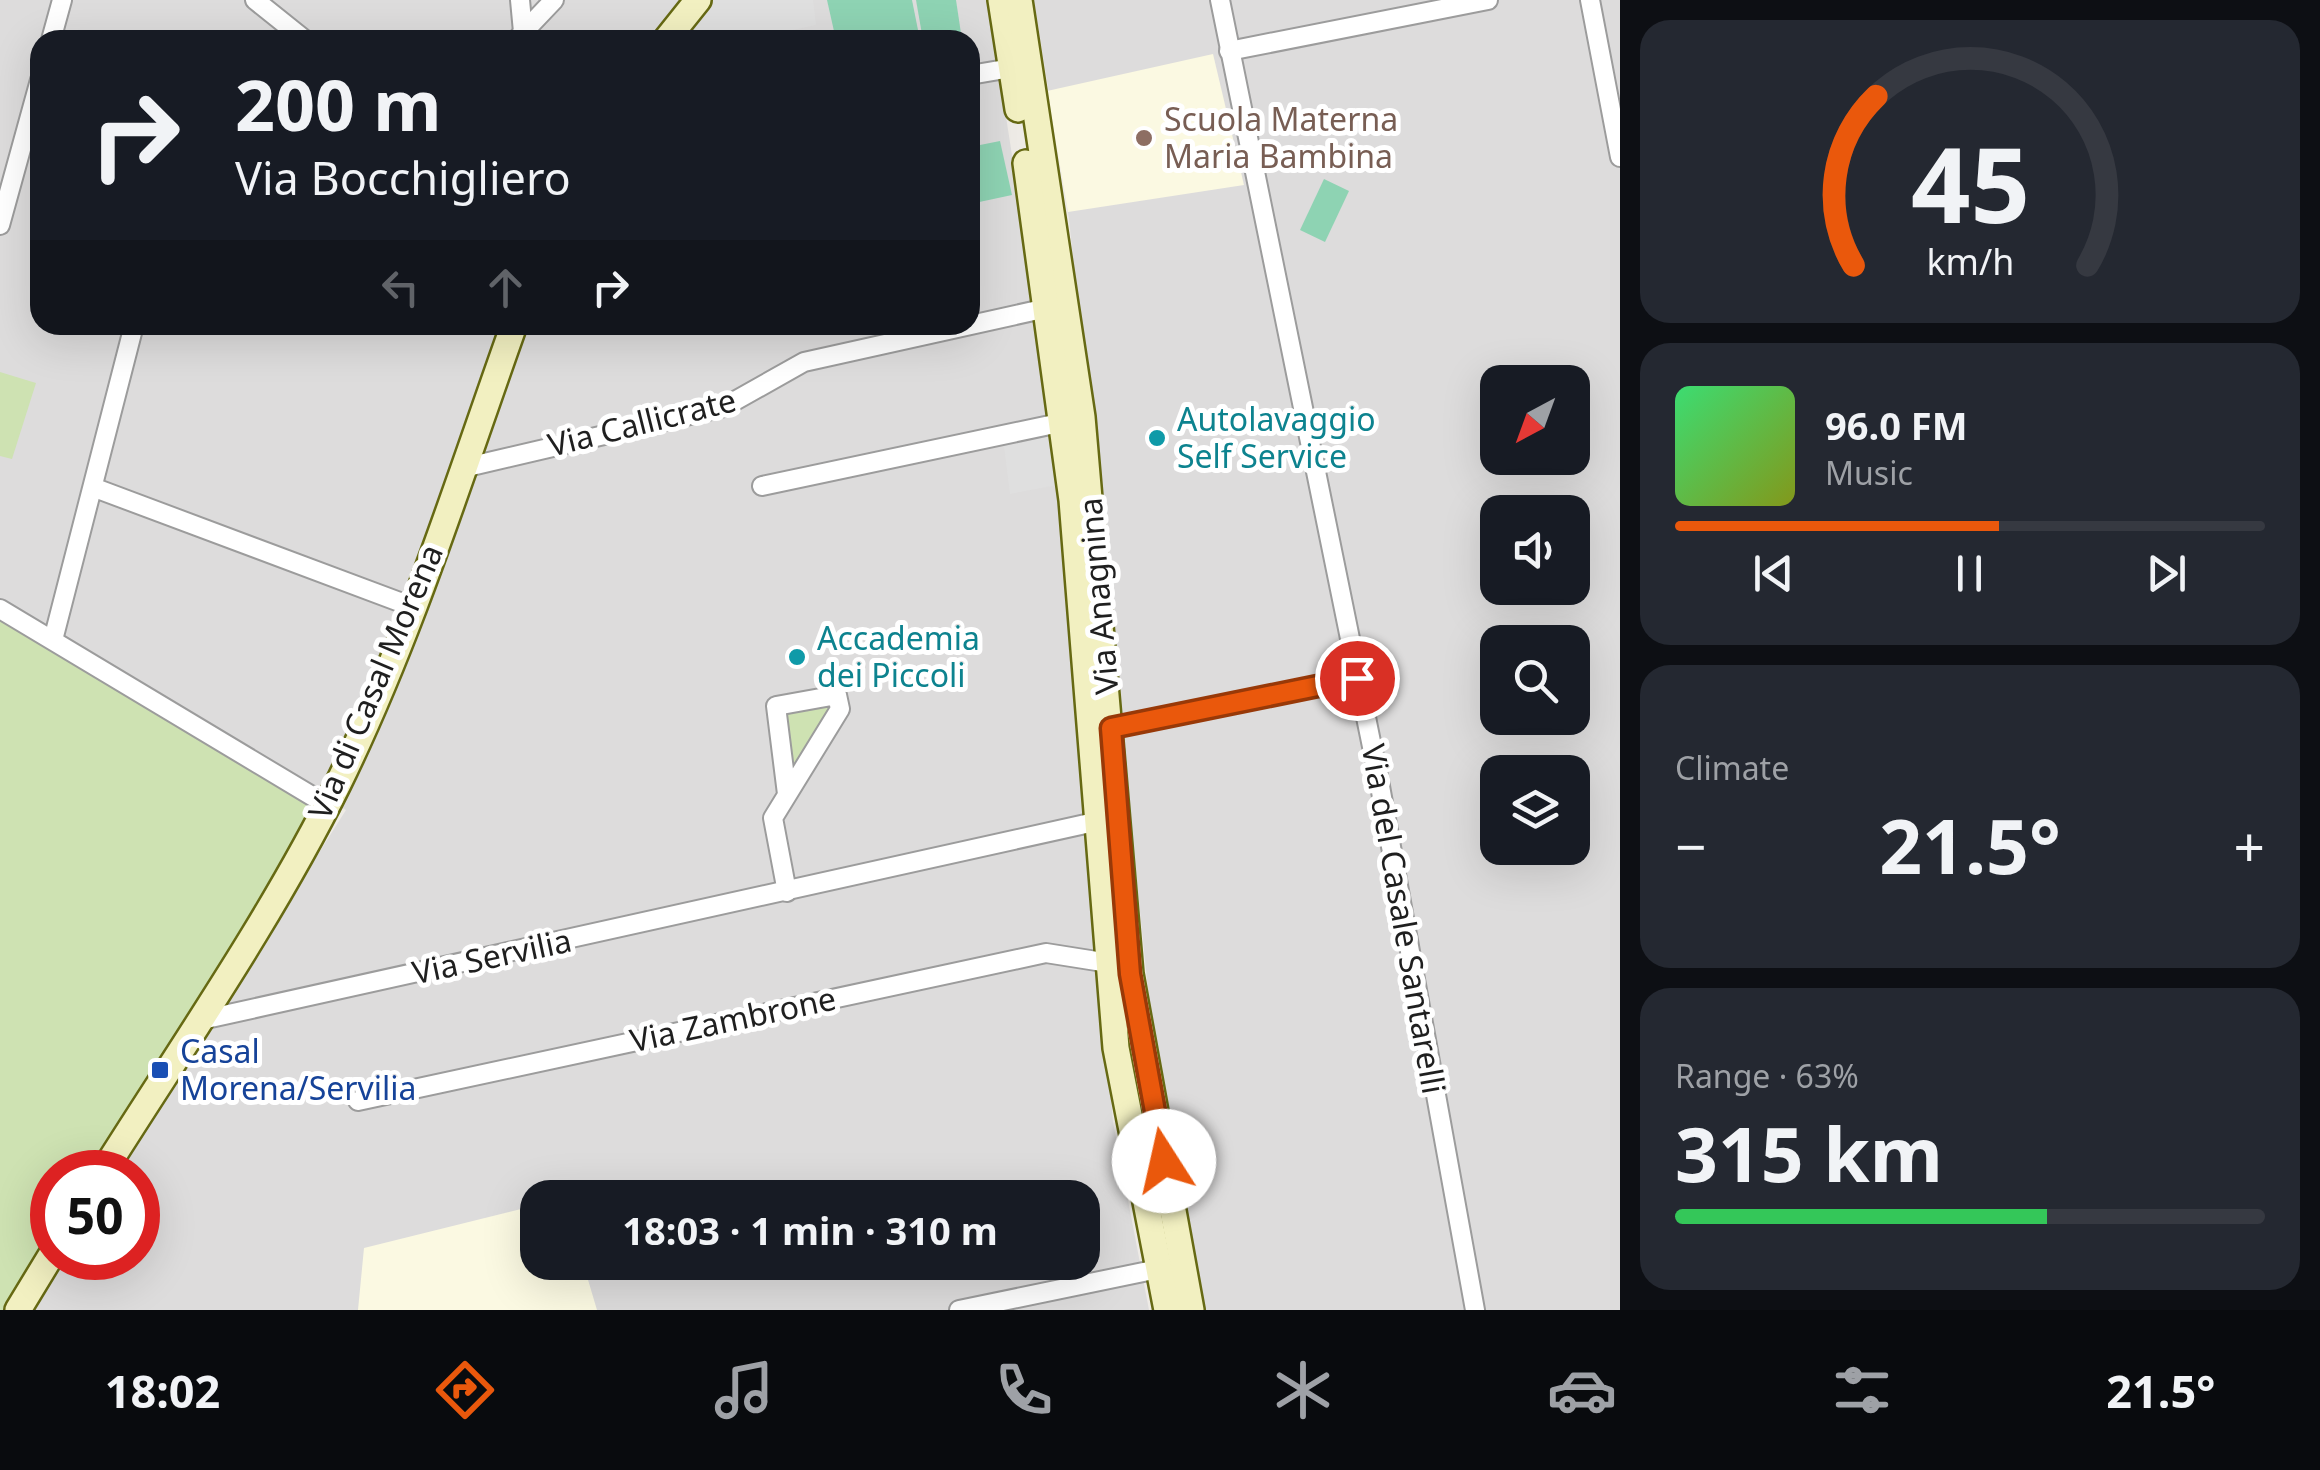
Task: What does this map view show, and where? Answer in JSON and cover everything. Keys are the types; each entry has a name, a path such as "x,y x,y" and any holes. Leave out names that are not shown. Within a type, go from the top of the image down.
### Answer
{"main road":[{"path":"674,30 698,0"},
{"name":"Via Anagnina","path":"1001,0 1064,422 1109,963 1128,1118 1167,1310"},
{"name":"Via Anagnina","path":"1019,0 1082,416 1130,974 1191,1310"},
{"name":"Via di Casal Morena","path":"117,1150 327,805 413,607 510,335"},
{"path":"18,1310 36,1280"}],"street":[{"path":"54,30 62,0"},
{"path":"255,0 293,30"},
{"path":"519,30 520,0"},
{"path":"525,30 554,0"},
{"name":"Via del Casale Santarelli","path":"1220,0 1357,678 1475,1310"},
{"path":"1229,51 1488,0"},
{"path":"1590,0 1620,157"},
{"path":"980,73 1011,68"},
{"path":"0,224 30,116"},
{"name":"Via Callicrate","path":"980,323 1047,308"},
{"path":"53,640 132,335"},
{"name":"Via Callicrate","path":"463,468 724,408 810,360 924,335"},
{"path":"762,486 1064,422"},
{"path":"95,488 413,607"},
{"path":"0,608 327,805"},
{"path":"1111,728 1357,678"},
{"path":"787,794 776,706 837,695 840,709 773,818 787,892"},
{"name":"Via Servilia","path":"197,1022 1099,821"},
{"name":"Via Zambrone","path":"358,1101 1046,953 1109,963"},
{"path":"1128,1118 1158,1124"},
{"path":"959,1310 1158,1269"}],"shaded area":[{"path":"0,0 988,0 1055,434 1113,1122 1149,1310 28,1310 48,1280 160,1280 160,1150 131,1150 346,810 0,603"},
{"path":"712,0 813,0 816,25 793,30 689,30"},
{"path":"1034,0 1620,0 1620,1310 1205,1310 1150,1009 1069,219"},
{"name":"Scuola Materna Maria Bambina","path":"1213,54 1244,185 1068,212 1047,91"},
{"path":"1048,436 1057,485 1010,494 1004,446"},
{"path":"520,1209 520,1280 588,1280 597,1310 358,1310 364,1248"}],"green space":[{"path":"827,0 912,0 918,30 834,30"},
{"path":"916,0 956,0 960,30 921,30"},
{"path":"1000,141 1012,195 980,202 980,145"},
{"path":"1324,179 1349,191 1325,242 1300,230"},
{"path":"0,372 36,383 12,459 0,456"},
{"path":"0,609 341,812 130,1150 30,1150 30,1280 41,1280 27,1310 0,1310"},
{"path":"831,701 832,709 801,761 792,763 785,713"}],"place":[{"name":"Scuola Materna Maria Bambina","path":"1144,138"},
{"name":"Autolavaggio Self Service","path":"1157,438"},
{"name":"Accademia dei Piccoli","path":"797,657"},
{"name":"Casal Morena/Servilia","path":"160,1070"}],"route":[{"path":"1164,1161 1130,974 1111,728 1120,723 1357,678"}]}
